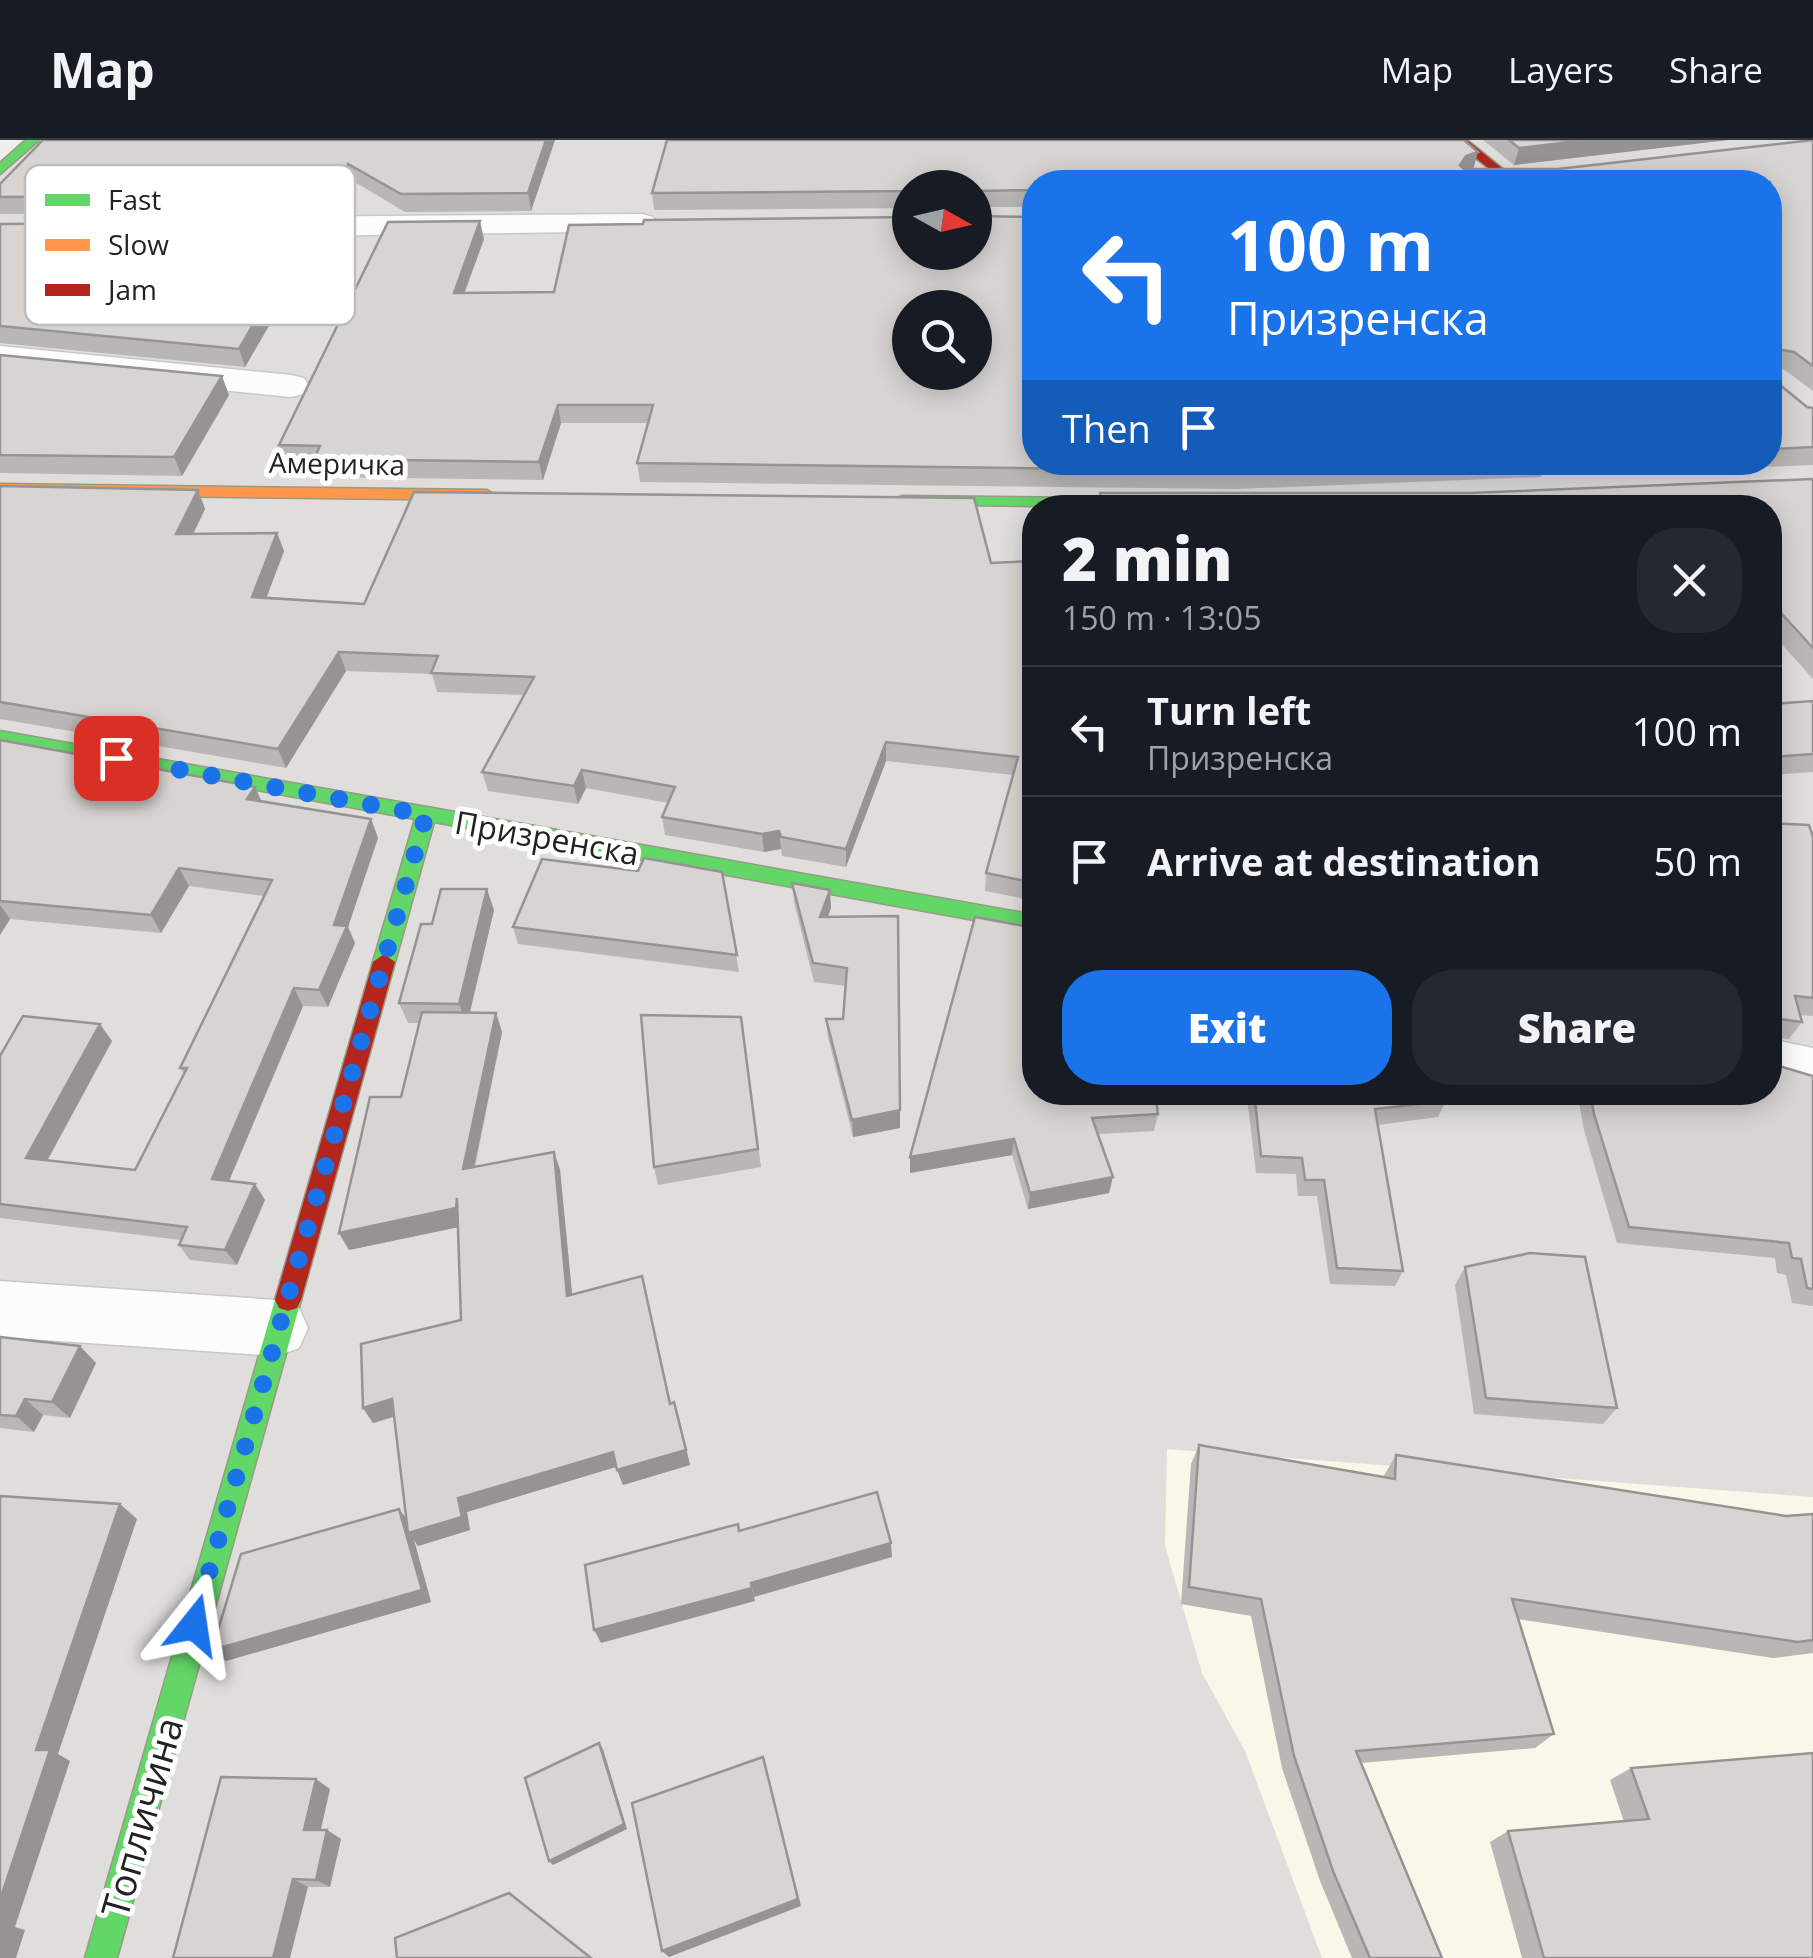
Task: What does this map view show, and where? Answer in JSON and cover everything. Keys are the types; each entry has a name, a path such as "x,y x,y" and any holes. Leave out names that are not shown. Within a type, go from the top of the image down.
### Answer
{"street":[{"path":"0,170 33,140"},
{"path":"1459,140 1496,170"},
{"path":"355,226 678,224"},
{"path":"0,358 291,386"},
{"name":"Америчка","path":"0,489 518,496"},
{"path":"878,500 1022,502"},
{"name":"Призренска","path":"0,737 1022,920"},
{"name":"Топличина","path":"102,1958 277,1328 426,815"},
{"path":"1782,1064 1813,1070"},
{"path":"0,1309 277,1328"}],"shaded area":[{"path":"23,140 1813,140 1813,1958 0,1958 0,161"},
{"path":"1167,1449 1813,1497 1813,1958 1322,1958 1245,1751 1202,1673 1165,1546"}],"building":[{"path":"43,140 546,140 528,193 401,194 348,164 25,165 25,197 0,197 0,184"},
{"path":"667,140 1464,140 1478,152 1466,156 1460,165 1464,169 1558,169 1813,140 1813,366 1794,352 1782,350 1782,170 1022,170 1022,190 992,191 992,170 892,170 892,191 652,193"},
{"path":"1509,140 1586,140 1519,148"},
{"path":"992,216 1022,217 1022,468 637,463 653,405 558,405 539,462 314,459 320,446 279,445 338,325 355,325 355,290 388,222 480,221 454,293 554,292 569,225 643,224 644,220 892,217 892,270 992,270"},
{"path":"0,224 25,224 25,325 253,325 239,349 0,326"},
{"path":"0,355 222,376 174,457 0,455"},
{"path":"1782,387 1813,408 1813,447 1782,448"},
{"path":"1813,479 1813,648 1782,614 1782,495 1100,493 1470,493"},
{"path":"0,486 198,490 176,534 277,533 252,597 364,604 414,492 974,498 991,563 1022,562 1022,880 986,873 1018,757 886,742 846,849 781,837 779,831 762,834 662,817 675,787 582,770 574,786 482,772 534,677 431,673 438,656 339,652 278,749 0,702"},
{"path":"1813,701 1813,754 1782,756 1782,703"},
{"path":"0,740 255,787 247,799 371,819 334,925 347,926 319,990 294,988 212,1179 255,1184 225,1250 179,1245 187,1227 0,1204 0,1056 23,1016 100,1024 26,1158 135,1170 187,1068 180,1068 272,880 179,868 151,915 0,901"},
{"path":"1782,824 1809,825 1813,837 1813,998 1795,996 1802,1022 1782,1019"},
{"path":"644,858 722,872 737,955 513,927 542,859 638,871"},
{"path":"792,883 830,890 820,917 898,916 900,1110 852,1120 826,1019 843,1019 847,968 813,963"},
{"path":"441,889 487,889 459,1004 399,1003 421,924 432,924"},
{"path":"975,917 1022,926 1022,1105 1157,1105 1158,1114 1092,1118 1113,1177 1030,1193 1014,1139 910,1157"},
{"path":"422,1012 496,1013 463,1169 554,1152 567,1296 642,1276 670,1404 674,1402 686,1450 617,1470 613,1452 458,1498 462,1517 408,1533 392,1399 363,1408 361,1344 461,1320 457,1198 456,1208 339,1233 370,1097 401,1097"},
{"path":"641,1015 741,1017 758,1149 654,1167"},
{"path":"1782,1067 1813,1076 1813,1289 1807,1288 1801,1259 1792,1258 1789,1243 1629,1227 1592,1105 1782,1105"},
{"path":"1255,1105 1410,1105 1375,1109 1403,1271 1337,1268 1324,1180 1305,1180 1302,1158 1261,1156"},
{"path":"1530,1253 1585,1257 1617,1408 1486,1398 1465,1267"},
{"path":"0,1337 80,1346 52,1402 25,1399 16,1416 0,1415"},
{"path":"1199,1445 1395,1479 1396,1455 1786,1516 1813,1514 1813,1640 1798,1642 1512,1599 1554,1734 1356,1751 1442,1958 1370,1958 1333,1871 1294,1756 1261,1599 1189,1587"},
{"path":"877,1492 891,1543 751,1583 752,1588 594,1630 585,1565 738,1524 739,1531"},
{"path":"0,1496 120,1504 36,1750 50,1750 0,1900"},
{"path":"399,1509 422,1590 212,1650 241,1554"},
{"path":"599,1743 624,1824 549,1861 525,1778"},
{"path":"1813,1753 1813,1958 1544,1958 1508,1831 1649,1819 1631,1768"},
{"path":"763,1757 798,1899 662,1951 632,1803"},
{"path":"221,1777 316,1779 304,1830 327,1830 316,1880 293,1879 273,1958 173,1958"},
{"path":"509,1893 591,1958 397,1958 395,1938"}],"traffic: fast":[{"path":"0,170 33,140"},
{"path":"903,501 1022,502"},
{"path":"0,737 1022,921"},
{"path":"384,962 426,815"},
{"path":"101,1958 288,1300"}],"traffic: slow":[{"path":"0,489 487,495"}],"traffic: jam":[{"path":"1459,140 1498,170"},
{"path":"288,1300 384,962"}],"route":[{"path":"116,758 426,815 194,1625"}]}
